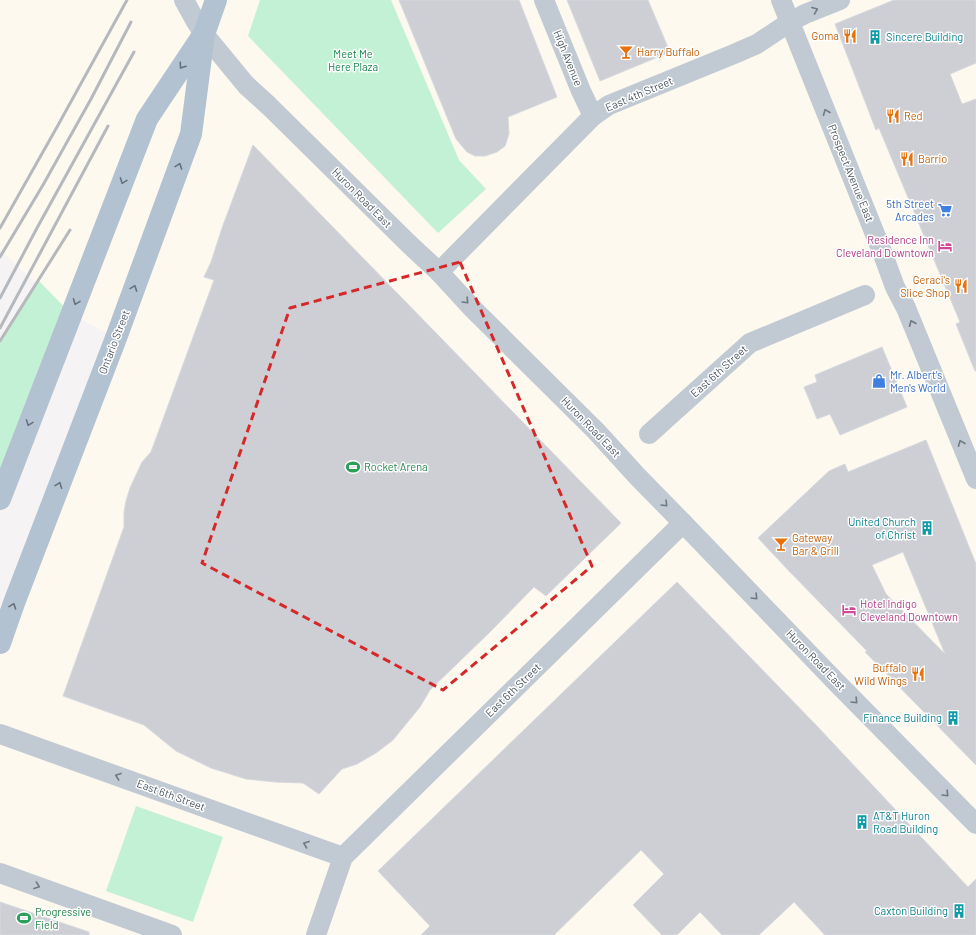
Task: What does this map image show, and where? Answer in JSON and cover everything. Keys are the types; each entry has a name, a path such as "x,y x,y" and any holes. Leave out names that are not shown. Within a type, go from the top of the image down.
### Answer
{"main road":[{"name":"Ontario Street","path":"0,643 116,338 191,134 204,34 216,0"},
{"name":"Ontario Street","path":"0,499 147,119 204,34"}],"street":[{"name":"Huron Road East","path":"184,0 204,34 246,85 408,244 439,272 596,431 637,476 837,683 976,824"},
{"name":"High Avenue","path":"544,0 581,91 593,116"},
{"name":"Prospect Avenue East","path":"781,0 895,287 906,308 976,480"},
{"name":"East 4th Street","path":"439,272 593,116 609,105 757,44 804,14 840,0"},
{"name":"East 6th Street","path":"650,434 750,343 865,295"},
{"name":"East 6th Street","path":"316,935 343,857 683,523"},
{"name":"East 6th Street","path":"0,734 343,857"},
{"path":"0,873 172,935"}],"highlighted area":[{"path":"460,262 592,566 443,690 202,563 290,308"}],"shaded area":[{"path":"0,0 976,0 976,935 0,935 0,643 116,338 71,314 0,250"}],"green space":[{"name":"Meet Me Here Plaza","path":"260,0 391,0 459,160 486,189 438,233 248,36"},
{"path":"39,281 71,314 0,499 0,341"},
{"path":"136,806 223,837 193,922 106,891"}],"building":[{"path":"399,0 519,0 557,97 508,117 509,134 505,146 497,152 485,156 475,156 467,152 456,139"},
{"path":"567,0 648,0 670,52 600,81"},
{"path":"894,0 976,0 976,63 950,74 962,104 976,99 976,371 956,324 960,322 879,128 876,130 835,24"},
{"name":"Rocket Arena","path":"253,145 621,523 546,596 534,587 430,690 420,707 393,740 376,753 357,764 342,769 319,794 303,783 246,779 211,768 176,751 144,725 63,696 124,527 124,512 130,488 142,462 151,452 214,280 204,277 211,262"},
{"path":"882,347 907,407 840,435 830,414 817,419 804,387 817,382 815,375"},
{"path":"926,440 976,564 976,765 865,652 867,651 758,538 829,471 845,464 848,472","holes":["903,552 945,654 886,594 872,565"]},
{"path":"677,582 816,725 968,887 976,879 976,935 825,935 794,902 759,935 722,935 700,912 677,935 662,935 633,905 664,874 641,850 554,935 421,935 430,926 378,871"},
{"name":"Progressive Field","path":"0,902 89,932 89,935 0,935"}],"railway":[{"path":"0,228 127,0"},
{"path":"0,257 43,185 91,99 131,22"},
{"path":"0,298 134,52"},
{"path":"0,328 108,126"},
{"path":"0,341 70,230"}],"place":[{"name":"Goma","path":"850,36"},
{"name":"Sincere Building","path":"875,37"},
{"name":"Harry Buffalo","path":"626,52"},
{"name":"Red","path":"893,116"},
{"name":"Barrio","path":"907,159"},
{"name":"5th Street Arcades","path":"945,210"},
{"name":"Residence Inn Cleveland Downtown","path":"945,246"},
{"name":"Geraci's Slice Shop","path":"961,286"},
{"name":"Mr. Albert's Men's World","path":"879,381"},
{"name":"Rocket Arena","path":"353,467"},
{"name":"United Church of Christ","path":"927,528"},
{"name":"Gateway Bar & Grill","path":"781,544"},
{"name":"Hotel Indigo Cleveland Downtown","path":"849,610"},
{"name":"Buffalo Wild Wings","path":"918,674"},
{"name":"Finance Building","path":"953,718"},
{"name":"AT&T Huron Road Building","path":"862,822"},
{"name":"Caxton Building","path":"959,911"},
{"name":"Progressive Field","path":"24,918"}]}
